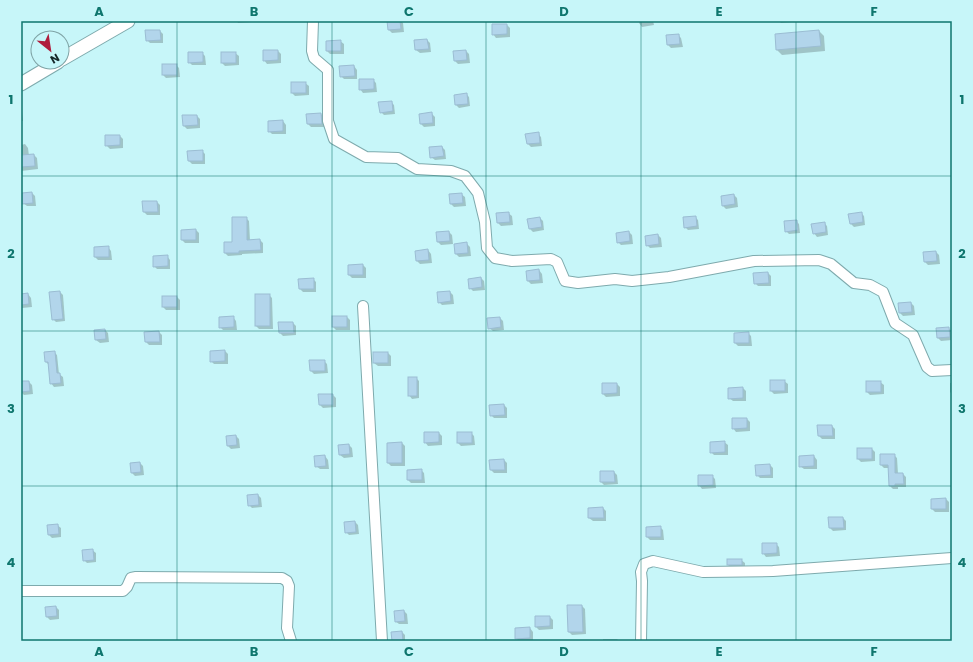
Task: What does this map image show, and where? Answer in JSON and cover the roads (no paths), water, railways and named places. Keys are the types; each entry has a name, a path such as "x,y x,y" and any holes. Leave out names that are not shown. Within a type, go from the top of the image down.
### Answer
{"street":[{"path":"70,55 128,21"},
{"path":"313,21 312,51 314,58 328,70 328,121 334,139 366,157 398,158 417,169 451,171 465,176 478,193 485,222 487,248 495,258 512,261 551,259 557,262 565,281 578,283 615,279 632,281 669,277 754,262 819,260 831,264 854,283 870,285 883,292 895,323 913,335 927,368 932,371 952,370"},
{"path":"21,84 45,70"},
{"path":"363,306 382,641"},
{"path":"642,641 641,572 644,564 653,561 703,572 710,572 773,571 952,558"},
{"path":"21,591 123,591 131,578 136,577 282,578 287,581 289,586 286,628 292,641"}]}
